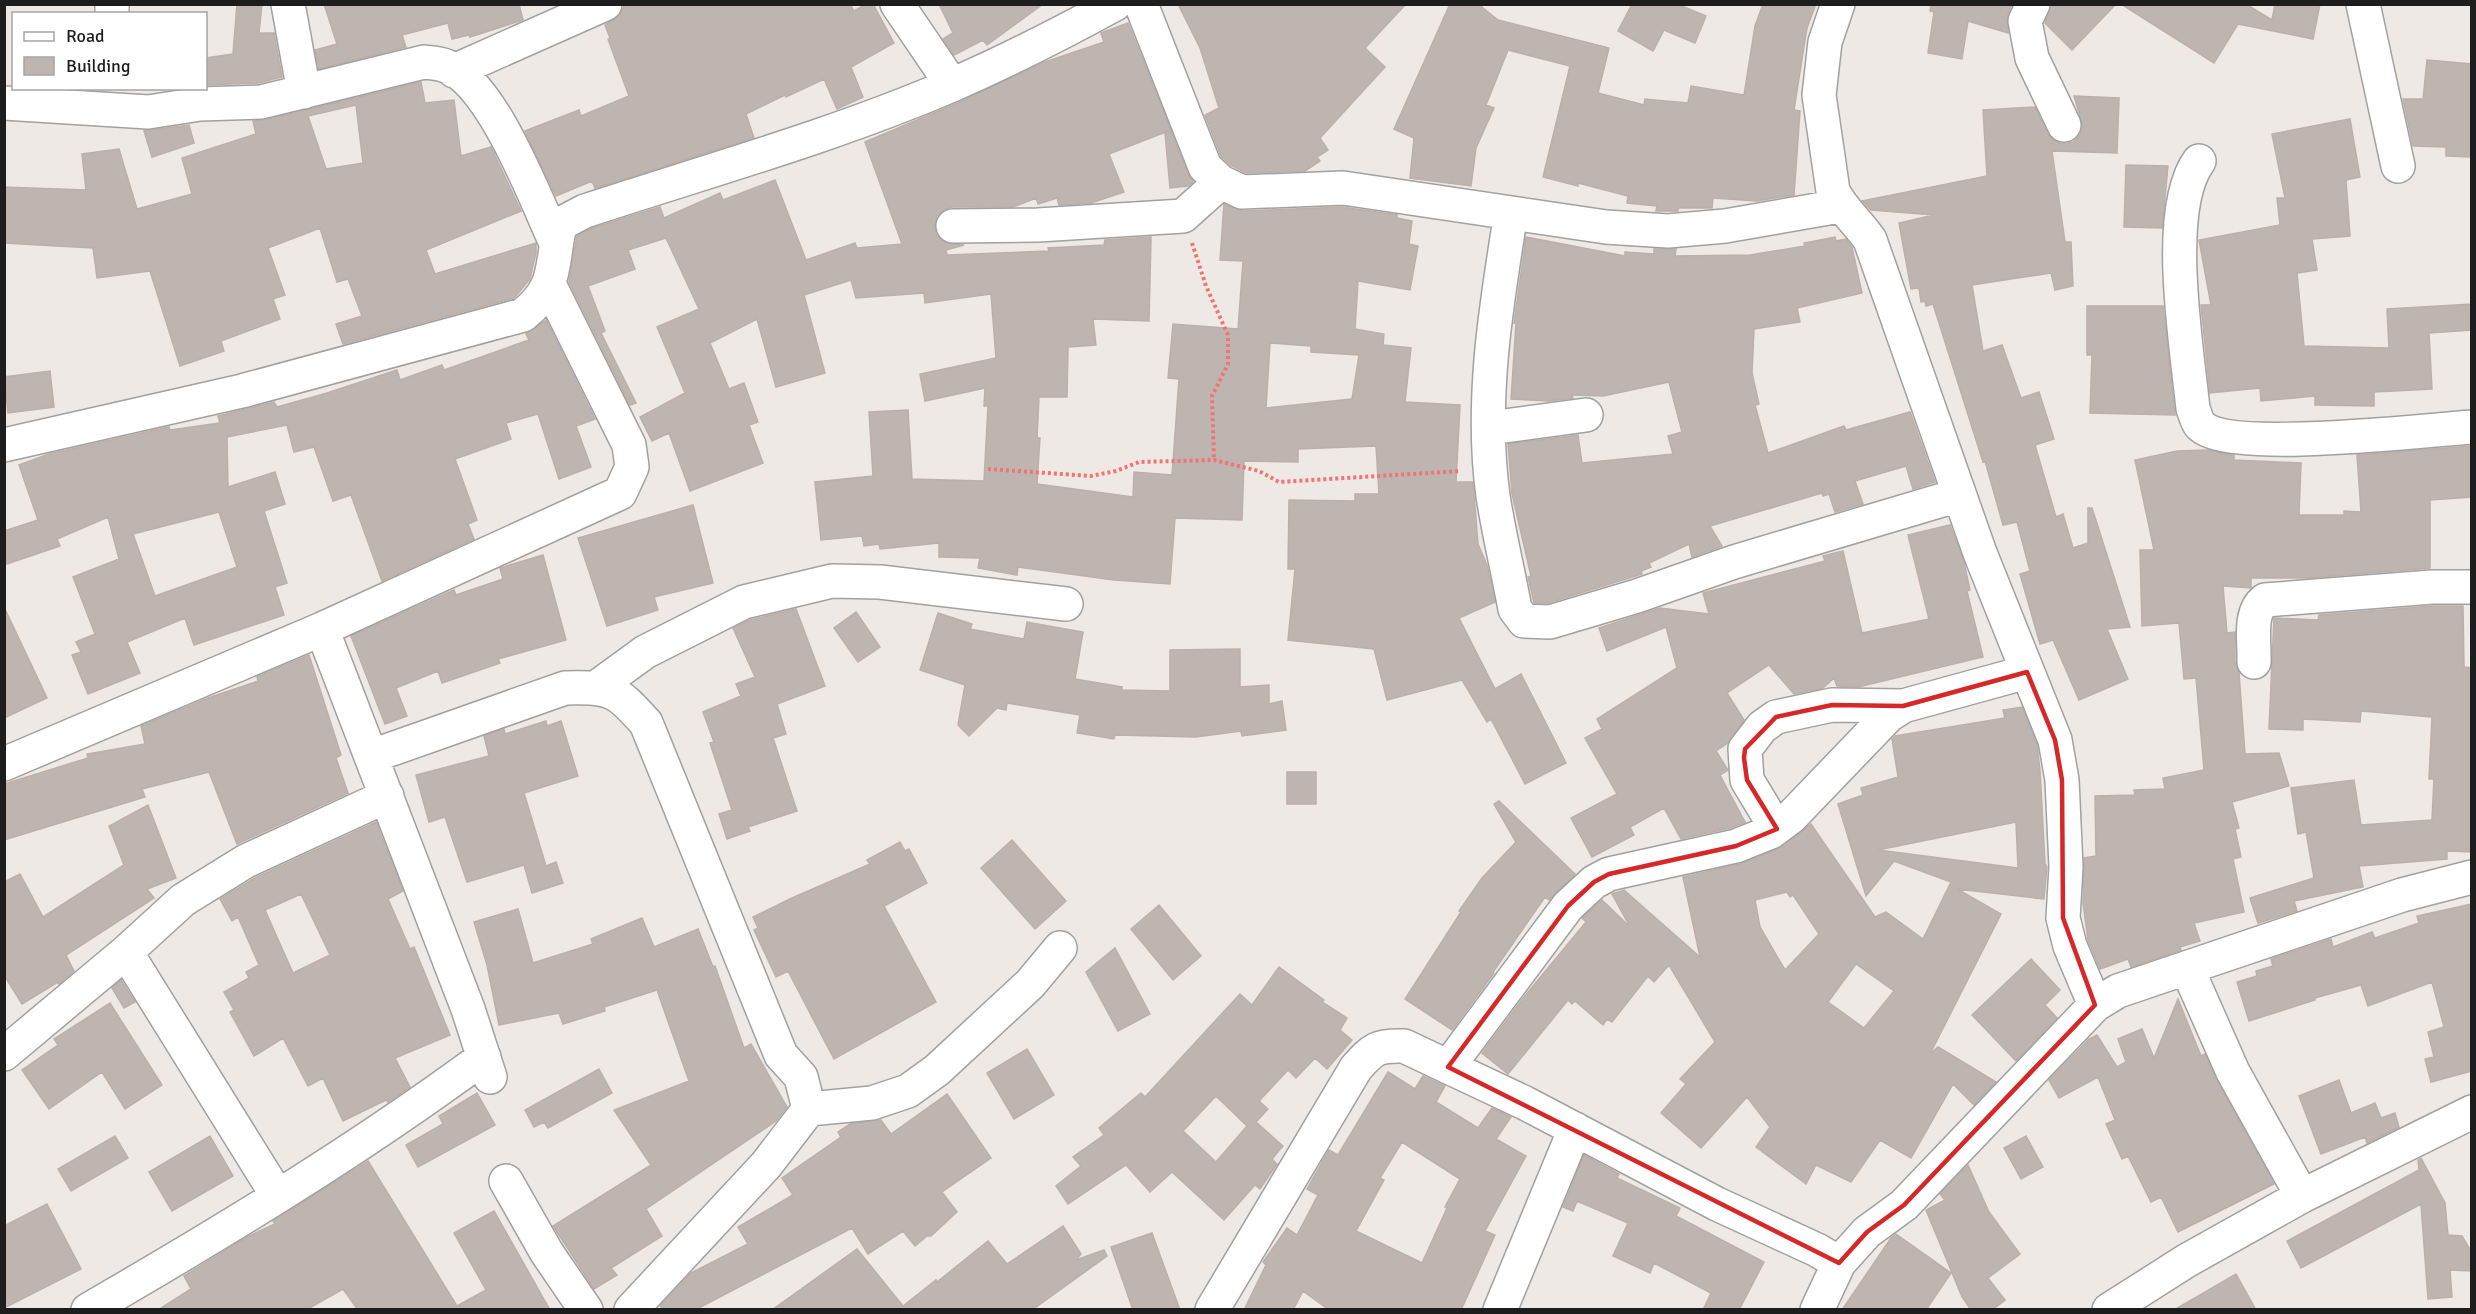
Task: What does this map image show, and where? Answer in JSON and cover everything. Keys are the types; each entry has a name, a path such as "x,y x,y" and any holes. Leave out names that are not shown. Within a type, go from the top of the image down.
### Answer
{"street":[{"path":"288,4 304,92"},
{"path":"454,71 547,16 605,4"},
{"path":"897,4 952,85"},
{"path":"4,445 242,391 524,315 538,303 550,286 556,243 559,230 564,222 585,211 852,123 952,85 1066,31 1115,4"},
{"path":"1141,4 1205,167 1221,183 1242,192 1343,188 1606,227 1668,231 1725,226 1840,206"},
{"path":"1838,4 1825,42 1819,95 1833,191 1840,206 1860,224 1870,240 1959,495 2055,740 2062,780 2066,867 2063,918 2070,946 2095,1005"},
{"path":"2033,4 2025,21 2032,58 2064,125"},
{"path":"2363,4 2398,166"},
{"path":"4,103 114,99 148,112 200,104 261,102 423,62 447,66 471,82 497,116 556,243"},
{"path":"2199,161 2191,172 2180,214 2180,267 2193,408 2200,425 2211,431 2245,438 2312,440 2472,427"},
{"path":"953,226 1038,225 1183,216 1221,183"},
{"path":"1511,213 1494,315 1489,428 1493,495 1515,609 1524,621 1550,622 1637,596 1734,562 1959,495"},
{"path":"4,764 322,629 620,493 632,467 629,445 550,286"},
{"path":"1489,428 1586,415"},
{"path":"597,687 645,652 744,602 832,581 880,582 1066,604"},
{"path":"2254,662 2255,614 2259,605 2265,600 2432,587 2472,587"},
{"path":"88,1310 190,1251 431,1096 487,1067 468,1009 322,629"},
{"path":"1776,828 1747,780 1745,749 1762,727 1776,717 1832,705 1903,706 2027,672"},
{"path":"372,756 565,688 597,687 621,696 646,723 781,1055 801,1077 809,1109"},
{"path":"1448,1067 1568,906 1594,882 1609,874 1736,846 1776,828 1791,817 1889,715 1903,706"},
{"path":"4,1054 126,952 183,900 246,861 387,796"},
{"path":"1817,1310 1839,1263 1867,1232 1904,1205 2095,1005 2118,991 2402,895 2472,877"},
{"path":"631,1310 766,1165 809,1109 872,1103 908,1091 937,1070 1030,984 1060,948"},
{"path":"126,952 277,1195"},
{"path":"2187,968 2233,1072 2302,1196"},
{"path":"1212,1310 1356,1068 1372,1050 1387,1046 1404,1046 1525,1103 1718,1204 1817,1250 1839,1263"},
{"path":"2109,1310 2186,1261 2302,1196 2472,1112"},
{"path":"1500,1310 1575,1129"},
{"path":"506,1181 547,1253 586,1310"}],"path":[{"path":"1183,216 1206,286 1228,335 1228,364 1212,396 1214,460"},
{"path":"988,469 1091,476 1116,471 1139,462 1214,460 1259,471 1279,482 1492,469"}],"highlighted area":[{"path":"2027,672 2055,740 2062,780 2063,918 2095,1005 1904,1205 1867,1232 1839,1263 1448,1067 1568,906 1594,882 1609,874 1736,846 1777,829 1747,780 1744,758 1745,749 1776,717 1832,705 1903,706"}],"building":[{"path":"237,4 262,4 259,33 274,33 282,77 258,83 207,85 207,58 233,54"},
{"path":"324,4 519,4 523,20 470,37 469,35 452,39 448,23 402,35 406,47 319,69 315,50 337,44"},
{"path":"626,4 850,4 854,11 866,4 873,4 894,43 851,67 863,97 837,109 824,79 746,114 754,138 595,188 592,181 556,196 525,131 579,110 581,116 629,96 605,25 620,15"},
{"path":"939,4 1043,4 987,45 983,40 954,55 943,39 953,33"},
{"path":"1178,4 1406,4 1365,48 1385,67 1320,138 1328,150 1317,157 1320,161 1305,171 1246,173 1232,166 1221,156 1205,115 1219,108 1200,48"},
{"path":"1450,4 1478,4 1498,20 1609,48 1598,93 1644,105 1645,99 1688,103 1691,86 1744,95 1755,26 1763,4 1816,4 1807,28 1794,110 1800,111 1794,195 1757,201 1713,198 1712,208 1678,208 1678,211 1656,211 1657,206 1627,203 1628,196 1543,177 1570,66 1508,50 1486,105 1494,108 1476,148 1471,186 1410,178 1414,138 1394,129"},
{"path":"1632,4 1677,4 1706,16 1695,43 1664,30 1653,51 1618,31"},
{"path":"1931,4 2012,4 2008,14 2008,33 1968,21 1962,59 1928,53 1934,12 1930,11"},
{"path":"2051,4 2116,4 2072,50 2045,23"},
{"path":"2121,4 2251,4 2249,6 2272,20 2275,4 2320,4 2313,39 2238,24 2214,63"},
{"path":"1128,23 1171,130 1109,154 1124,192 1091,203 1059,205 1057,198 1038,204 1036,198 1013,207 952,207 937,216 934,226 943,242 964,245 946,250 947,255 1049,251 1048,248 1104,245 1105,240 1151,237 1149,321 1093,319 1096,345 1068,347 1067,397 1039,397 1037,438 1040,438 1037,484 1133,497 1134,472 1172,475 1179,379 1168,378 1173,324 1238,329 1243,261 1220,260 1224,204 1243,211 1342,207 1397,215 1397,218 1412,221 1409,244 1418,246 1410,290 1358,281 1355,329 1384,334 1383,345 1411,348 1405,402 1460,405 1456,482 1473,482 1478,544 1487,565 1495,602 1459,618 1495,689 1521,674 1566,763 1525,784 1491,719 1487,722 1462,680 1387,700 1374,649 1288,640 1295,569 1288,569 1289,500 1355,501 1355,494 1379,494 1376,446 1298,449 1298,462 1244,461 1242,520 1175,518 1170,584 1114,580 1018,567 1017,575 978,568 980,558 939,557 939,543 880,549 879,544 864,546 862,536 821,540 815,482 873,476 869,412 908,410 912,479 984,481 988,406 984,406 985,388 925,401 920,374 996,358 991,294 925,303 924,293 856,298 851,280 804,295 825,373 776,387 757,319 710,343 729,389 744,383 758,422 749,425 763,463 690,491 669,433 652,441 640,417 685,393 657,327 699,309 666,238 628,250 635,269 588,286 605,331 601,333 636,403 630,405 569,282 577,236 592,228 660,207 664,218 720,193 723,200 775,180 806,260 855,243 857,248 902,244 865,142 960,102 1042,63 1104,42 1101,33","holes":["1270,343 1311,346 1311,352 1359,355 1352,399 1266,408"]},
{"path":"2427,60 2472,64 2472,157 2446,156 2446,147 2413,146 2403,99 2423,99"},
{"path":"421,82 425,103 454,100 461,156 491,147 521,211 426,250 435,274 536,243 530,279 514,298 343,344 336,324 362,316 348,279 337,282 320,228 268,248 285,295 273,299 280,319 221,341 224,351 180,366 150,271 97,278 93,248 4,243 4,187 86,190 82,154 119,149 137,209 192,194 182,158 256,134 253,121","holes":["356,105 363,163 326,169 308,116"]},
{"path":"2074,96 2119,98 2117,153 2052,151 2065,242 2071,242 2073,286 2055,290 2051,273 1972,285 1983,351 2002,345 2021,398 2039,392 2054,439 2035,445 2056,517 2063,514 2073,548 2088,543 2088,508 2092,508 2130,627 2107,629 2128,679 2079,700 2053,640 2040,644 2020,574 2030,571 2017,522 2003,525 1985,461 1983,462 1933,304 1926,306 1925,301 1921,302 1919,288 1911,289 1899,223 1934,215 1871,210 1862,201 1987,176 1983,110 2035,107 2047,133 2053,140 2062,144 2073,142 2080,135 2083,126"},
{"path":"2350,119 2360,177 2346,180 2350,236 2312,239 2317,270 2297,273 2304,346 2389,348 2387,309 2472,304 2472,330 2429,333 2432,389 2374,392 2374,406 2315,405 2315,396 2261,401 2260,388 2210,393 2201,305 2211,305 2199,240 2280,225 2277,198 2285,198 2272,134"},
{"path":"189,125 194,143 152,157 144,131"},
{"path":"1171,131 1193,182 1188,186 1170,188 1165,133"},
{"path":"2126,165 2168,166 2162,228 2124,227"},
{"path":"1526,237 1625,256 1625,252 1654,254 1654,249 1676,249 1675,256 1750,255 1805,246 1804,243 1835,237 1836,241 1846,239 1852,247 1862,293 1797,308 1800,322 1754,329 1752,373 1759,404 1755,405 1768,453 1844,426 1846,430 1910,412 1935,482 1913,489 1906,466 1855,481 1863,504 1835,512 1829,494 1823,496 1822,493 1710,526 1722,546 1692,557 1689,544 1649,563 1651,567 1641,571 1642,574 1548,603 1534,603 1528,577 1531,576 1512,494 1508,444 1578,435 1582,463 1673,454 1668,436 1682,432 1669,382 1603,396 1572,395 1573,398 1549,401 1511,399 1516,323 1514,323"},
{"path":"2087,306 2163,306 2175,415 2090,413 2092,355 2087,355"},
{"path":"546,320 595,419 576,426 591,467 559,479 538,414 506,423 511,439 455,459 477,520 468,524 474,539 382,581 351,495 333,501 314,447 294,452 287,425 227,437 228,487 275,472 285,504 264,511 287,583 275,587 284,615 194,645 185,618 127,642 140,673 88,694 72,655 81,652 76,642 95,634 73,577 119,559 108,517 57,539 60,546 4,565 4,531 38,520 19,465 49,454 169,427 170,430 220,423 218,416 274,402 277,407 397,370 400,380 442,365 444,370 529,340 526,334","holes":["219,512 237,567 155,596 133,534"]},
{"path":"50,371 54,407 8,413 4,377"},
{"path":"2472,446 2472,497 2430,500 2430,568 2308,578 2251,578 2251,588 2223,586 2227,633 2235,632 2235,662 2239,673 2245,754 2279,753 2289,786 2232,802 2239,828 2235,829 2241,857 2233,859 2244,912 2194,923 2200,941 2180,947 2181,950 2131,967 2128,959 2100,969 2088,940 2083,903 2084,858 2096,856 2095,796 2135,795 2134,790 2165,789 2163,778 2204,770 2196,678 2184,679 2179,623 2142,626 2140,550 2154,550 2135,460 2177,451 2208,450 2234,455 2234,460 2301,463 2299,515 2344,515 2344,511 2361,512 2357,455"},
{"path":"693,505 713,583 654,597 658,610 607,626 578,538"},
{"path":"1950,525 1964,562 1970,590 1967,591 1983,657 1858,687 1837,686 1834,678 1823,688 1794,694 1769,665 1727,693 1744,720 1728,743 1716,751 1728,770 1720,775 1745,822 1730,828 1681,839 1664,808 1630,827 1634,835 1592,857 1571,818 1617,794 1585,738 1602,729 1597,719 1677,668 1666,627 1607,651 1599,628 1660,608 1709,614 1703,593 1825,561 1823,556 1843,551 1862,633 1929,619 1908,535"},
{"path":"543,555 566,640 498,659 500,663 442,683 438,671 396,688 407,716 385,724 351,636 454,590 456,595 503,579 500,568"},
{"path":"2433,606 2463,606 2464,667 2472,668 2472,852 2447,851 2447,859 2359,866 2363,887 2294,901 2297,911 2258,923 2250,898 2314,878 2306,832 2298,834 2291,788 2354,780 2361,825 2432,820 2434,779 2429,779 2432,717 2361,711 2360,722 2303,719 2303,730 2269,729 2274,618 2318,620 2319,615"},
{"path":"4,607 47,698 4,718"},
{"path":"796,609 825,686 777,704 786,734 773,738 797,811 748,827 750,831 727,839 719,814 732,810 710,743 714,742 703,712 741,696 736,684 755,677 733,628 750,620"},
{"path":"856,612 880,647 858,662 834,628"},
{"path":"938,613 972,624 970,629 1024,639 1027,622 1083,632 1075,679 1122,687 1122,690 1170,691 1170,650 1240,649 1240,687 1269,685 1269,704 1282,701 1286,730 1242,736 1241,731 1196,737 1115,735 1114,739 1077,733 1080,715 1007,703 1006,710 997,708 969,736 958,725 965,685 920,670"},
{"path":"309,655 341,755 336,758 348,793 237,844 209,772 142,789 145,797 4,840 4,784 88,758 87,754 145,744 141,726 208,698 258,681 257,677"},
{"path":"2022,707 2037,745 2047,867 2044,899 1957,889 2001,914 1930,1054 1938,1047 1996,1082 1974,1105 1953,1084 1911,1158 1880,1140 1851,1182 1816,1165 1806,1184 1756,1147 1770,1127 1747,1097 1701,1148 1661,1113 1686,1084 1680,1079 1715,1042 1669,965 1654,982 1648,976 1612,1022 1607,1019 1603,1025 1575,1001 1572,1004 1568,1000 1508,1074 1482,1053 1524,997 1586,922 1582,918 1602,900 1630,927 1612,894 1624,890 1700,957 1683,877 1740,864 1778,849 1811,824 1875,917 1886,912 1923,939 1951,882 1894,861 1866,896 1838,804 1863,795 1861,788 1898,777 1892,739 1895,736 2005,718 2003,710","holes":["2016,822 2018,868 1878,850","1787,892 1790,897 1793,895 1819,934 1785,970 1760,927 1755,900","1856,964 1894,991 1864,1028 1828,1002"]},
{"path":"546,721 547,726 561,721 578,776 524,793 546,866 556,862 563,883 532,893 524,865 467,882 445,817 429,822 416,775 489,756 484,736 504,729 505,734"},
{"path":"1287,772 1316,772 1316,804 1287,804"},
{"path":"1499,801 1575,874 1549,900 1545,897 1452,1030 1405,999 1482,878 1516,842 1494,804"},
{"path":"148,805 176,878 147,889 154,898 66,955 74,971 59,984 58,982 22,1004 4,975 4,882 20,874 43,917 124,865 109,826"},
{"path":"376,822 403,891 388,899 410,949 414,947 450,1035 395,1058 410,1087 388,1102 386,1100 343,1121 323,1078 308,1086 283,1038 254,1056 230,1012 234,1010 224,992 249,978 246,972 259,965 238,917 232,921 220,899 255,878","holes":["301,894 330,955 293,973 265,910"]},
{"path":"1012,840 1066,901 1035,929 981,868"},
{"path":"900,842 905,851 909,849 927,883 884,906 936,1002 834,1059 788,971 776,977 754,930 758,928 753,917 870,864 867,860"},
{"path":"2472,904 2472,1071 2431,1082 2425,1059 2434,1057 2428,1032 2444,1027 2432,982 2368,1006 2361,985 2249,1021 2237,982 2257,976 2256,971 2273,966 2271,959 2331,939 2333,947 2372,932 2375,938 2419,923 2417,916"},
{"path":"1159,905 1201,956 1173,980 1131,929"},
{"path":"518,909 533,963 593,944 591,939 642,918 654,947 698,929 713,967 715,966 744,1048 751,1044 787,1107 776,1121 646,1209 662,1236 611,1268 617,1275 594,1289 553,1226 651,1165 614,1110 689,1081 657,990 604,1007 605,1011 563,1024 559,1013 499,1025 487,965 474,922"},
{"path":"1115,948 1150,1014 1118,1031 1086,972"},
{"path":"2031,959 2060,990 2045,1005 2057,1018 2016,1061 1972,1015"},
{"path":"1279,967 1324,1000 1322,1002 1347,1018 1340,1030 1352,1040 1327,1069 1315,1058 1296,1078 1288,1070 1259,1101 1268,1109 1256,1122 1283,1146 1272,1159 1277,1164 1260,1189 1255,1185 1224,1220 1172,1172 1150,1192 1126,1165 1068,1204 1056,1186 1081,1166 1073,1157 1104,1135 1099,1128 1141,1093 1145,1097 1240,994 1252,1005","holes":["1216,1096 1247,1126 1216,1162 1183,1131"]},
{"path":"121,980 135,1002 124,1008 112,988"},
{"path":"2178,999 2201,1056 2205,1054 2217,1081 2274,1184 2178,1232 2161,1197 2151,1202 2128,1156 2122,1159 2106,1124 2115,1120 2098,1077 2059,1098 2049,1080 2089,1039 2097,1035 2117,1067 2126,1062 2118,1039 2142,1029 2154,1058"},
{"path":"110,1003 162,1085 125,1109 102,1072 49,1109 22,1070 58,1045 54,1039"},
{"path":"1027,1049 1054,1095 1014,1119 987,1073"},
{"path":"599,1069 612,1093 548,1128 544,1122 534,1127 525,1110"},
{"path":"1388,1072 1415,1089 1423,1076 1445,1086 1436,1102 1478,1128 1492,1108 1511,1117 1496,1139 1526,1156 1485,1231 1495,1235 1461,1310 1329,1310 1303,1291 1293,1310 1244,1310 1266,1265 1263,1262 1287,1228 1297,1235 1318,1195 1307,1189 1329,1150 1338,1155","holes":["1402,1142 1460,1179 1445,1207 1447,1208 1422,1263 1356,1231 1384,1180 1380,1178"]},
{"path":"2339,1080 2351,1113 2375,1103 2381,1118 2395,1113 2399,1127 2367,1143 2365,1137 2321,1154 2299,1096"},
{"path":"477,1093 495,1125 418,1167 406,1145 443,1124 439,1116"},
{"path":"947,1094 991,1158 942,1192 957,1212 931,1236 927,1236 915,1246 903,1231 868,1254 852,1228 695,1310 664,1310 660,1306 691,1273 748,1244 738,1227 793,1195 782,1178 841,1137 838,1132 850,1124 881,1120 891,1134"},
{"path":"115,1136 128,1158 71,1191 58,1169"},
{"path":"210,1136 233,1176 172,1211 149,1172"},
{"path":"2026,1136 2043,1167 2021,1179 2004,1148"},
{"path":"1584,1155 1619,1174 1617,1178 1680,1208 1676,1216 1764,1262 1739,1310 1703,1310 1711,1293 1654,1263 1650,1273 1613,1256 1628,1223 1577,1201 1573,1211 1563,1207"},
{"path":"2421,1158 2445,1203 2448,1235 2462,1236 2472,1253 2472,1271 2450,1270 2452,1297 2428,1299 2421,1204 2301,1268 2287,1241 2419,1170 2418,1160"},
{"path":"368,1161 457,1306 486,1290 454,1233 494,1211 550,1310 358,1310 343,1289 306,1310 158,1310 191,1289 184,1276 249,1236 275,1224 273,1221"},
{"path":"1968,1165 1989,1212 2020,1254 1988,1278 2005,1300 1992,1310 1971,1310 1962,1297 1926,1210 1945,1200 1940,1194"},
{"path":"47,1204 81,1269 4,1308 4,1226"},
{"path":"1063,1226 1081,1254 1076,1260 1104,1250 1107,1256 1032,1310 772,1310 857,1249 903,1306 988,1241 1007,1264"},
{"path":"1152,1233 1180,1310 1133,1310 1111,1247"},
{"path":"1896,1234 1951,1273 1926,1310 1842,1310 1891,1238"},
{"path":"2236,1274 2256,1310 2174,1310"}]}
